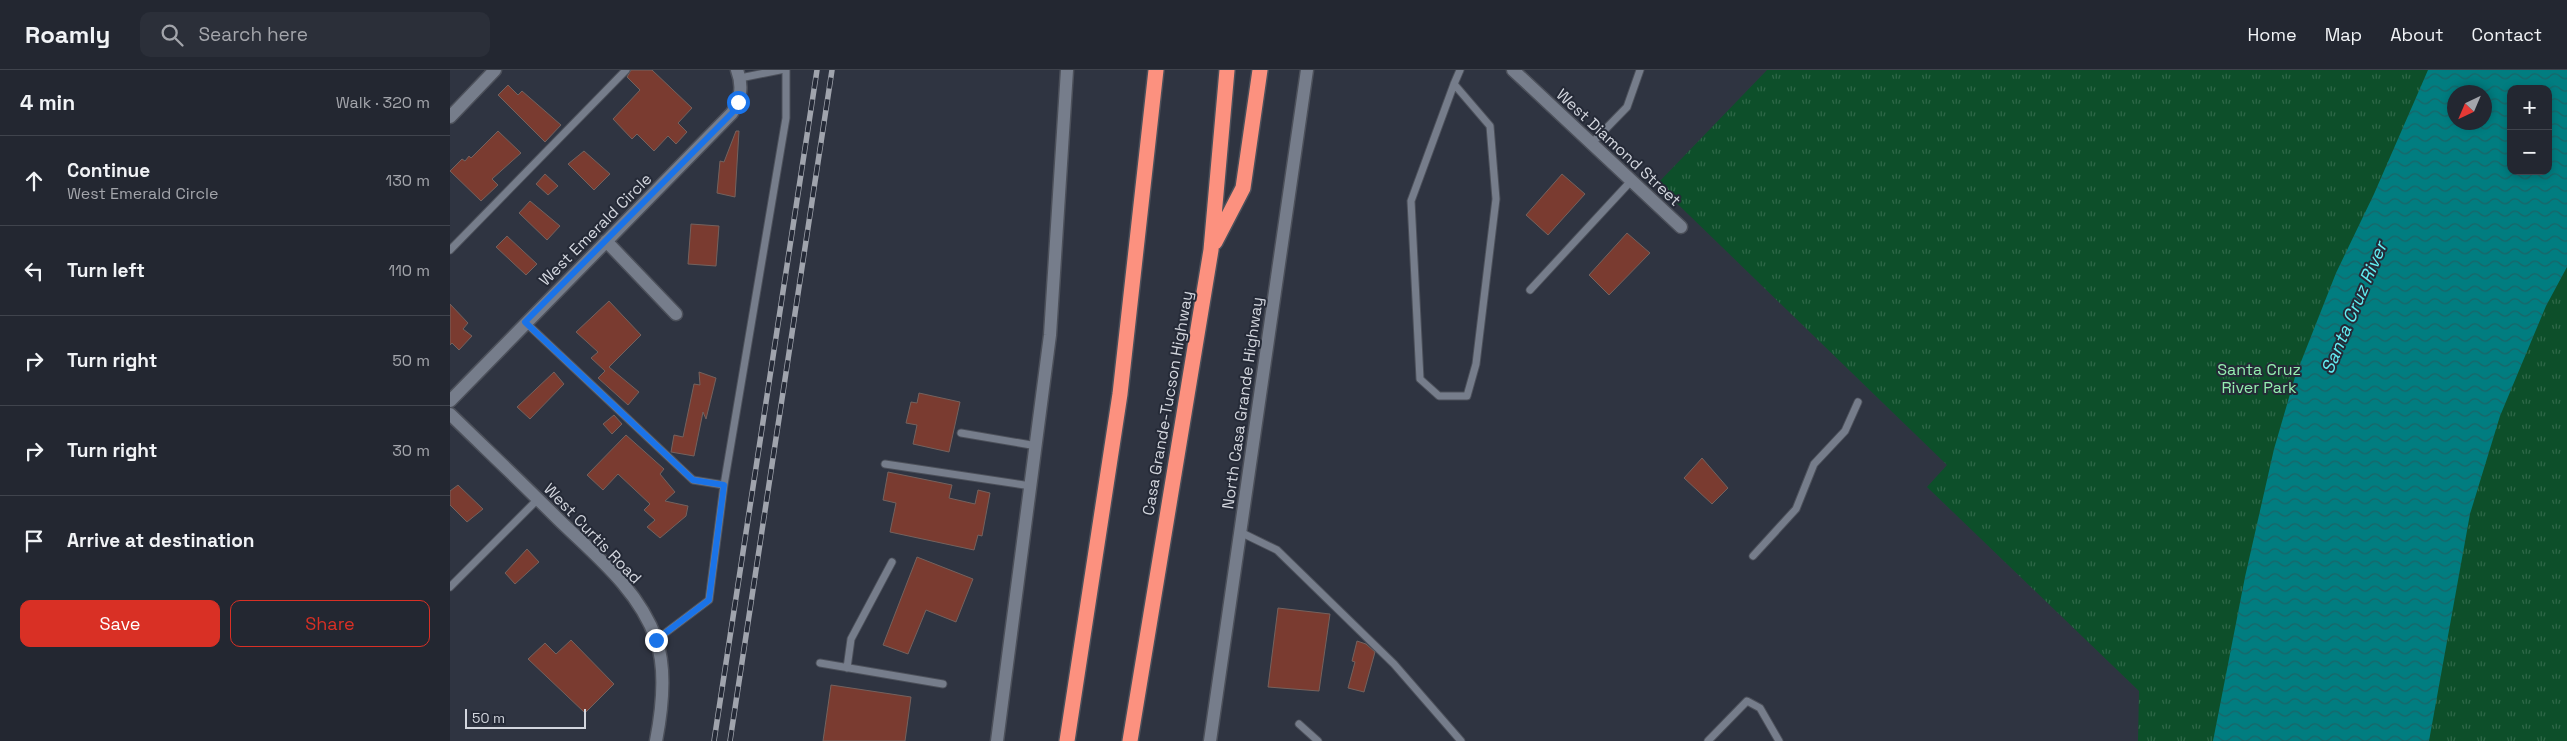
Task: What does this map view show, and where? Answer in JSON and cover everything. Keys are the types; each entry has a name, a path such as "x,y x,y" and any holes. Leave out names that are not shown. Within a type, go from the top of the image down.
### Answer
{"highway":[{"path":"1067,741 1120,394 1156,70"},
{"name":"Casa Grande-Tucson Highway","path":"1130,741 1211,250 1227,70"},
{"path":"1211,250 1243,188 1260,70"}],"main road":[{"path":"450,117 495,70"},
{"path":"997,741 1050,335 1067,70"},
{"name":"North Casa Grande Highway","path":"1210,741 1306,70"},
{"name":"West Diamond Street","path":"1513,70 1681,227"},
{"name":"West Emerald Circle","path":"450,401 525,322 732,113 740,96 738,74"},
{"path":"606,242 676,314"},
{"name":"West Curtis Road","path":"450,414 613,573 640,606 656,640 662,684 657,736"}],"lane":[{"path":"450,250 626,70"},
{"path":"738,74 780,70"},
{"path":"656,640 709,600 724,485 786,118 786,70"},
{"path":"1454,84 1490,126 1496,199 1476,364 1468,396 1439,396 1420,378 1411,201 1454,84 1460,70"},
{"path":"1591,144 1627,107 1640,70"},
{"path":"1530,290 1631,181"},
{"path":"525,322 693,480 724,485"},
{"path":"1753,556 1796,510 1814,464 1846,431 1858,402"},
{"path":"961,433 1037,446"},
{"path":"885,464 1031,486"},
{"path":"450,587 538,499"},
{"path":"1240,532 1277,550 1394,664 1461,741"},
{"path":"847,668 851,639 892,562"},
{"path":"820,663 943,684"},
{"path":"1708,741 1747,701 1760,708 1778,741"},
{"path":"1299,724 1318,741"}],"green space":[{"name":"Santa Cruz River Park","path":"1767,70 2567,70 2567,741 2138,741 2139,691 1927,487 1947,465 1657,184"}],"water":[{"name":"Santa Cruz River","path":"2428,70 2567,70 2567,267 2546,306 2500,416 2470,514 2429,741 2213,741 2245,577 2274,449 2295,377 2336,273 2374,194"}],"building":[{"path":"631,70 652,70 692,108 678,123 687,132 676,144 668,136 654,151 637,134 632,139 613,119 640,90 627,77"},
{"path":"508,85 518,95 522,91 561,125 545,142 498,95"},
{"path":"498,131 521,153 492,179 498,185 481,201 450,171 462,159 465,161 469,156 471,158"},
{"path":"736,131 739,131 735,197 717,193 720,161 724,162"},
{"path":"584,151 610,174 594,190 568,164"},
{"path":"545,174 558,186 548,195 536,184"},
{"path":"1562,174 1585,194 1548,235 1526,215"},
{"path":"530,201 560,226 547,240 519,213"},
{"path":"691,224 719,226 716,266 688,264"},
{"path":"1627,233 1650,253 1609,295 1589,275"},
{"path":"507,236 537,264 526,275 496,247"},
{"path":"609,301 641,335 609,367 639,392 628,405 598,378 605,371 591,358 598,352 576,332"},
{"path":"450,304 468,323 463,329 472,336 459,350 452,343 450,345"},
{"path":"554,372 564,384 530,419 517,407"},
{"path":"699,372 716,378 706,419 703,412 694,456 671,452 674,435 683,437 694,384 700,385"},
{"path":"919,393 960,402 949,452 913,444 917,425 906,423 911,402 917,403"},
{"path":"614,415 622,424 612,434 603,424"},
{"path":"626,435 664,469 660,474 675,492 665,501 688,506 686,516 660,538 647,527 655,520 644,510 650,504 618,474 603,490 587,475"},
{"path":"1702,458 1728,488 1712,504 1684,478"},
{"path":"888,472 952,485 949,498 975,504 978,490 990,493 982,536 978,535 974,550 890,532 896,503 883,500"},
{"path":"458,485 483,509 467,522 450,505 450,491"},
{"path":"527,549 539,562 515,584 505,573"},
{"path":"917,557 973,579 956,622 926,610 908,654 883,645"},
{"path":"1278,608 1330,614 1319,691 1268,687"},
{"path":"571,640 614,684 585,713 528,659 545,643 556,654"},
{"path":"1357,641 1366,644 1375,652 1364,692 1348,688 1355,662 1352,661"},
{"path":"831,685 911,697 905,741 823,741"}],"railway":[{"path":"714,741 817,70"},
{"path":"730,741 832,70"}],"route":[{"path":"656,640 709,600 724,485 693,480 525,322 732,113 738,102"}]}
